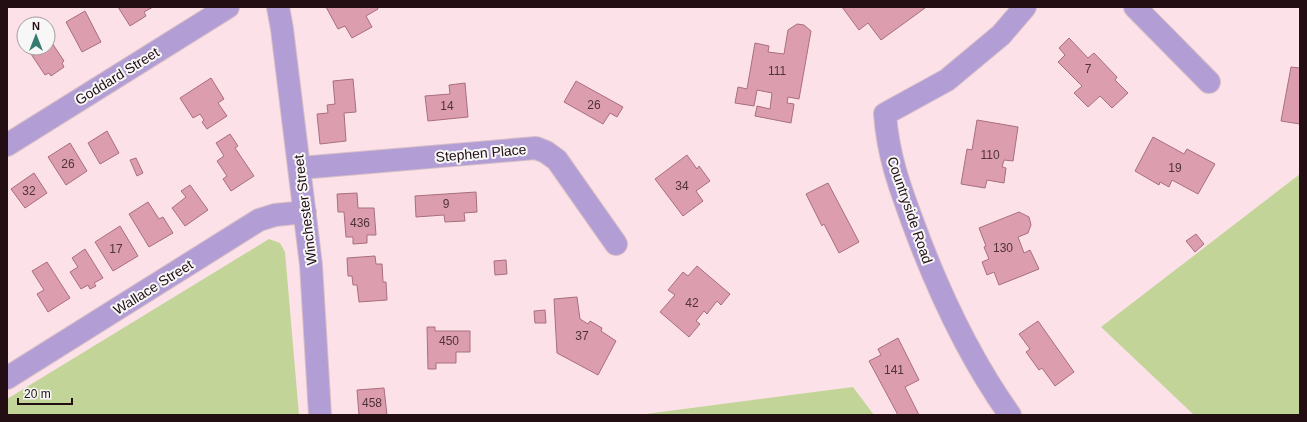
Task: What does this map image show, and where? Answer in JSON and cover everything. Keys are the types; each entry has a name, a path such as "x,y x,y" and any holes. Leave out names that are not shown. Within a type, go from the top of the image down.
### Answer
{"street":[{"name":"Goddard Street","path":"7,146 228,7"},
{"name":"Winchester Street","path":"278,7 300,168 315,304 320,415"},
{"name":"Countryside Road","path":"1010,415 989,385 960,334 926,258 891,162 885,114 947,80 1001,35 1025,7"},
{"path":"1135,7 1209,82"},
{"name":"Stephen Place","path":"300,168 536,148 555,158 616,244"},
{"name":"Wallace Street","path":"7,378 254,223 275,215 305,212"}],"green space":[{"path":"1300,174 1300,415 1194,415 1101,327"},
{"path":"269,239 280,243 285,252 299,415 7,415 7,399"},
{"path":"853,387 874,415 638,415"}],"building":[{"path":"118,7 153,7 144,12 146,16 130,26"},
{"path":"326,7 377,7 378,9 366,16 372,27 352,38 345,26 338,29"},
{"path":"842,7 925,8 881,40 868,23 859,30"},
{"path":"85,11 101,42 82,52 66,22"},
{"path":"797,24 804,25 811,31 799,99 788,97 787,103 794,104 791,123 755,116 757,106 770,109 772,93 757,90 754,106 735,103 738,87 747,89 755,43 769,46 768,52 784,54 788,30"},
{"path":"1069,38 1088,58 1094,53 1117,77 1115,80 1128,93 1112,108 1100,96 1088,107 1074,93 1082,86 1058,62 1065,55 1059,48"},
{"path":"56,49 64,61 62,63 64,67 51,76 49,73 45,75 32,56 56,56"},
{"path":"1291,67 1300,68 1300,124 1281,121"},
{"path":"211,78 224,99 218,103 227,116 207,129 202,122 204,120 200,114 193,118 180,98"},
{"path":"353,79 356,112 344,113 346,141 320,144 317,114 328,113 327,105 335,104 333,81"},
{"path":"576,81 623,107 617,117 610,113 603,124 564,102"},
{"path":"465,83 468,117 428,121 425,96 450,94 449,85"},
{"path":"977,120 1018,127 1013,161 1004,160 1002,167 1006,168 1004,183 987,180 985,188 961,184 967,149 972,150"},
{"path":"107,131 119,153 100,164 88,143"},
{"path":"230,134 238,146 235,148 254,176 231,191 223,179 227,176 217,161 224,156 216,143"},
{"path":"1153,137 1184,154 1187,149 1215,164 1198,194 1172,180 1169,187 1160,182 1159,185 1135,171"},
{"path":"70,143 87,171 66,185 48,157"},
{"path":"687,155 697,169 699,166 710,181 696,191 703,201 683,216 655,179"},
{"path":"136,158 143,173 137,176 130,160"},
{"path":"34,173 47,193 25,208 11,189"},
{"path":"828,183 859,242 839,253 824,224 822,226 806,194"},
{"path":"190,185 208,210 185,226 172,208 186,197 181,191"},
{"path":"476,192 477,212 464,213 465,221 445,222 444,215 416,217 415,196"},
{"path":"357,193 358,208 374,208 376,235 367,235 367,243 353,244 353,237 346,237 344,212 338,212 337,194"},
{"path":"148,202 159,219 163,217 173,233 149,247 129,214"},
{"path":"1019,212 1029,217 1031,225 1028,233 1018,237 1024,253 1030,250 1039,269 999,285 994,272 987,275 982,262 989,259 979,228"},
{"path":"120,226 138,256 113,271 95,242"},
{"path":"1196,234 1204,244 1195,252 1186,241"},
{"path":"85,249 103,278 94,283 96,286 90,289 88,285 81,289 70,272 78,267 72,258"},
{"path":"375,256 376,264 382,264 383,282 386,282 387,300 359,302 357,285 353,285 352,276 348,276 347,258"},
{"path":"506,260 507,274 495,275 494,261"},
{"path":"47,262 70,298 48,312 37,294 44,290 32,271"},
{"path":"697,266 730,294 721,305 717,301 707,314 704,311 696,321 700,324 689,337 660,312 675,295 668,290 683,272 688,276"},
{"path":"577,297 580,319 588,324 590,321 602,328 601,331 616,341 598,375 557,353 554,299"},
{"path":"545,310 546,323 535,323 534,311"},
{"path":"1038,321 1074,372 1055,386 1042,368 1039,370 1026,352 1030,349 1019,334"},
{"path":"427,327 435,327 435,331 470,331 470,352 456,352 456,363 436,363 436,369 428,369"},
{"path":"898,338 919,380 905,387 919,415 898,415 869,361 881,355 878,349"},
{"path":"384,388 387,415 359,415 357,390"}]}
